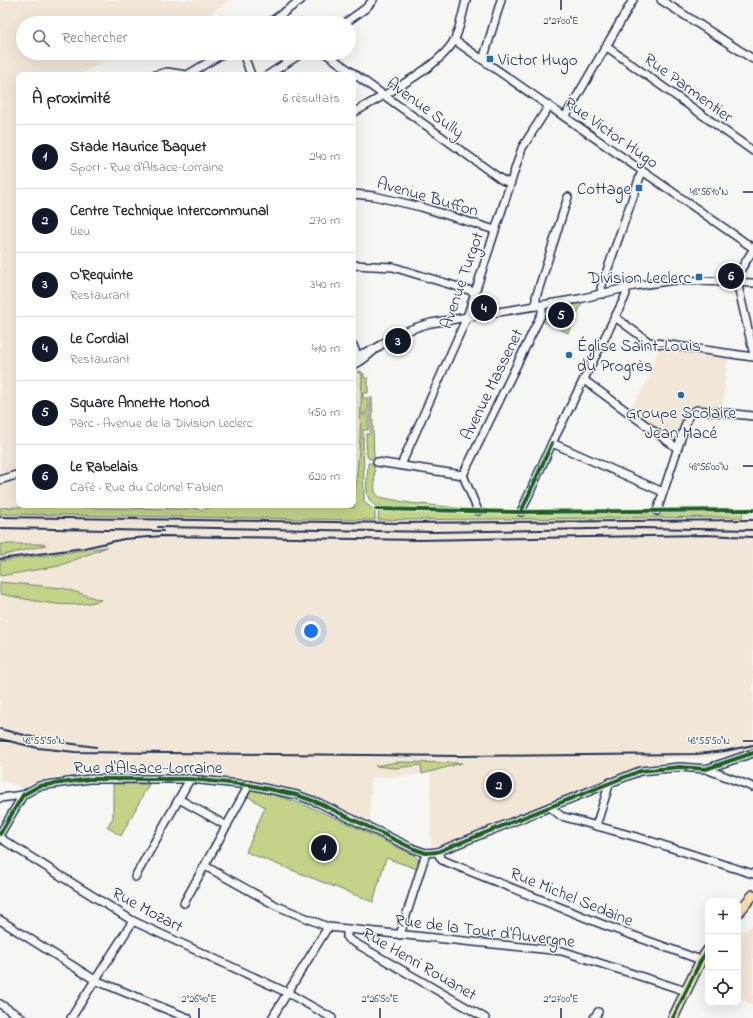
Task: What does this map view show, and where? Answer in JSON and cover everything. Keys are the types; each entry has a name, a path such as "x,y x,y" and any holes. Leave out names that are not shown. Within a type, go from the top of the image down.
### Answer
{"main road":[{"path":"741,909 753,895"},
{"path":"673,1018 705,954"}],"street":[{"path":"279,16 301,0"},
{"path":"355,16 366,8 373,0"},
{"path":"356,111 426,69 441,56 454,40 466,0"},
{"path":"483,60 501,0"},
{"path":"565,117 633,0"},
{"path":"661,0 753,59"},
{"name":"Rue Victor Hugo","path":"454,40 753,249"},
{"name":"Rue Parmentier","path":"607,47 753,151"},
{"path":"191,72 212,60"},
{"path":"246,60 250,72"},
{"path":"273,72 291,60"},
{"name":"Avenue Sully","path":"335,60 351,72"},
{"name":"Avenue Sully","path":"356,75 502,180 510,183"},
{"name":"Avenue Turgot","path":"401,465 466,317 522,148 549,106"},
{"path":"603,294 601,288 642,170"},
{"name":"Avenue Buffon","path":"356,194 363,194 401,202 494,230"},
{"name":"Avenue Massenet","path":"463,475 542,313 536,297 568,197"},
{"path":"753,249 737,275 737,283 753,351"},
{"path":"356,265 393,267 475,292"},
{"path":"356,356 377,348 416,327 466,317 539,306 603,294 625,288 679,280 753,283"},
{"path":"521,512 552,443 626,294 625,288"},
{"path":"615,317 649,342 753,357"},
{"path":"356,364 368,357 377,348"},
{"path":"584,380 677,448"},
{"path":"657,511 677,448 690,414 693,411 753,416"},
{"path":"552,443 663,492"},
{"path":"377,462 463,475 478,511"},
{"path":"0,480 16,475"},
{"path":"706,769 753,753"},
{"path":"400,935 426,853 437,852 610,782 640,772 680,767 706,769 753,787"},
{"name":"Rue d'Alsace-Lorraine","path":"23,795 40,786 90,779 190,779 249,784 297,795 319,802 414,850 426,853"},
{"path":"135,877 190,779"},
{"path":"596,826 610,782"},
{"path":"184,903 249,784"},
{"path":"0,798 23,795"},
{"path":"0,834 23,795"},
{"path":"179,799 227,826"},
{"path":"550,807 562,816 647,840 753,874"},
{"name":"Rue Mozart","path":"0,838 133,921 288,992 332,1018"},
{"name":"Rue Michel Sedaine","path":"437,852 442,860 604,925 701,960"},
{"path":"205,866 277,906 328,928 272,1018"},
{"path":"0,920 95,980 188,1018"},
{"path":"71,1018 133,921"},
{"name":"Rue de la Tour d'Auvergne","path":"328,928 562,951 686,992"},
{"name":"Rue Henri Rouanet","path":"347,929 347,938 350,940 485,1018"},
{"path":"0,1004 22,1018"}],"shaded area":[{"path":"0,0 230,0 206,16 16,16 16,60 111,60 102,62 84,72 16,72 16,508 354,508 354,514 382,518 753,512 753,748 737,754 698,758 664,758 664,763 632,769 550,802 544,803 543,805 450,843 431,846 430,773 371,778 370,823 300,790 257,781 202,775 94,772 38,780 21,789 17,785 0,781"},
{"name":"Groupe Scolaire Jean Macé","path":"659,348 728,356 722,409 698,406 690,407 685,413 676,441 673,441 629,409 646,384"},
{"path":"356,371 362,374 360,438 356,489"},
{"path":"753,925 753,1006 741,998 741,934"}],"green space":[{"path":"582,303 568,333 542,321 550,308"},
{"path":"360,371 364,374 364,378 368,378 368,393 363,393 363,398 368,398 368,413 363,413 363,415 368,415 368,430 363,430 364,502 375,511 375,520 0,514 0,508 16,507 194,508 201,510 209,508 356,508 362,374 358,372"},
{"path":"370,397 372,398 374,459 369,459 367,456 366,434 370,434"},
{"path":"368,463 374,463 375,492 379,497 410,503 468,509 376,506 369,499 367,493"},
{"path":"379,510 651,514 743,512 742,517 378,520"},
{"path":"0,544 44,544 46,545 0,556"},
{"path":"107,547 59,566 0,576 0,561"},
{"path":"0,582 63,588 101,600 76,605 64,605 38,601 0,594"},
{"path":"398,762 462,763 422,774 421,765 395,768 375,766"},
{"path":"113,784 149,784 121,836 107,827 113,818"},
{"path":"252,790 294,801 315,809 414,855 419,861 417,869 386,858 373,902 246,852 265,807 247,796"}],"railway":[{"path":"0,517 397,523 753,520"},
{"path":"158,527 434,532 641,528 753,530"},
{"path":"0,528 163,531"},
{"path":"0,559 84,548 124,539 162,536 418,540 705,535 753,537"},
{"path":"0,729 44,740 96,747"},
{"path":"0,739 38,748 75,752 460,756 696,754 725,751 753,745"}],"cycle path":[{"path":"521,512 552,443"},
{"path":"376,509 517,512 753,510"},
{"path":"0,834 23,795 39,786 90,779 190,779 249,785 297,795 319,803 414,849 426,853 437,852 640,771 680,767 706,769 753,753"},
{"path":"673,1018 705,954"}],"place":[{"name":"Victor Hugo","path":"490,59"},
{"name":"Cottage","path":"639,188"},
{"name":"Le Rabelais","path":"731,276"},
{"name":"Division Leclerc","path":"699,277"},
{"name":"Le Cordial","path":"484,308"},
{"name":"Square Annette Monod","path":"561,315"},
{"name":"O'Requinte","path":"398,341"},
{"name":"Église Saint-Louis du Progrès","path":"569,355"},
{"name":"Groupe Scolaire Jean Macé","path":"681,395"},
{"name":"Centre Technique Intercommunal","path":"499,785"},
{"name":"Stade Maurice Baquet","path":"324,848"}]}
